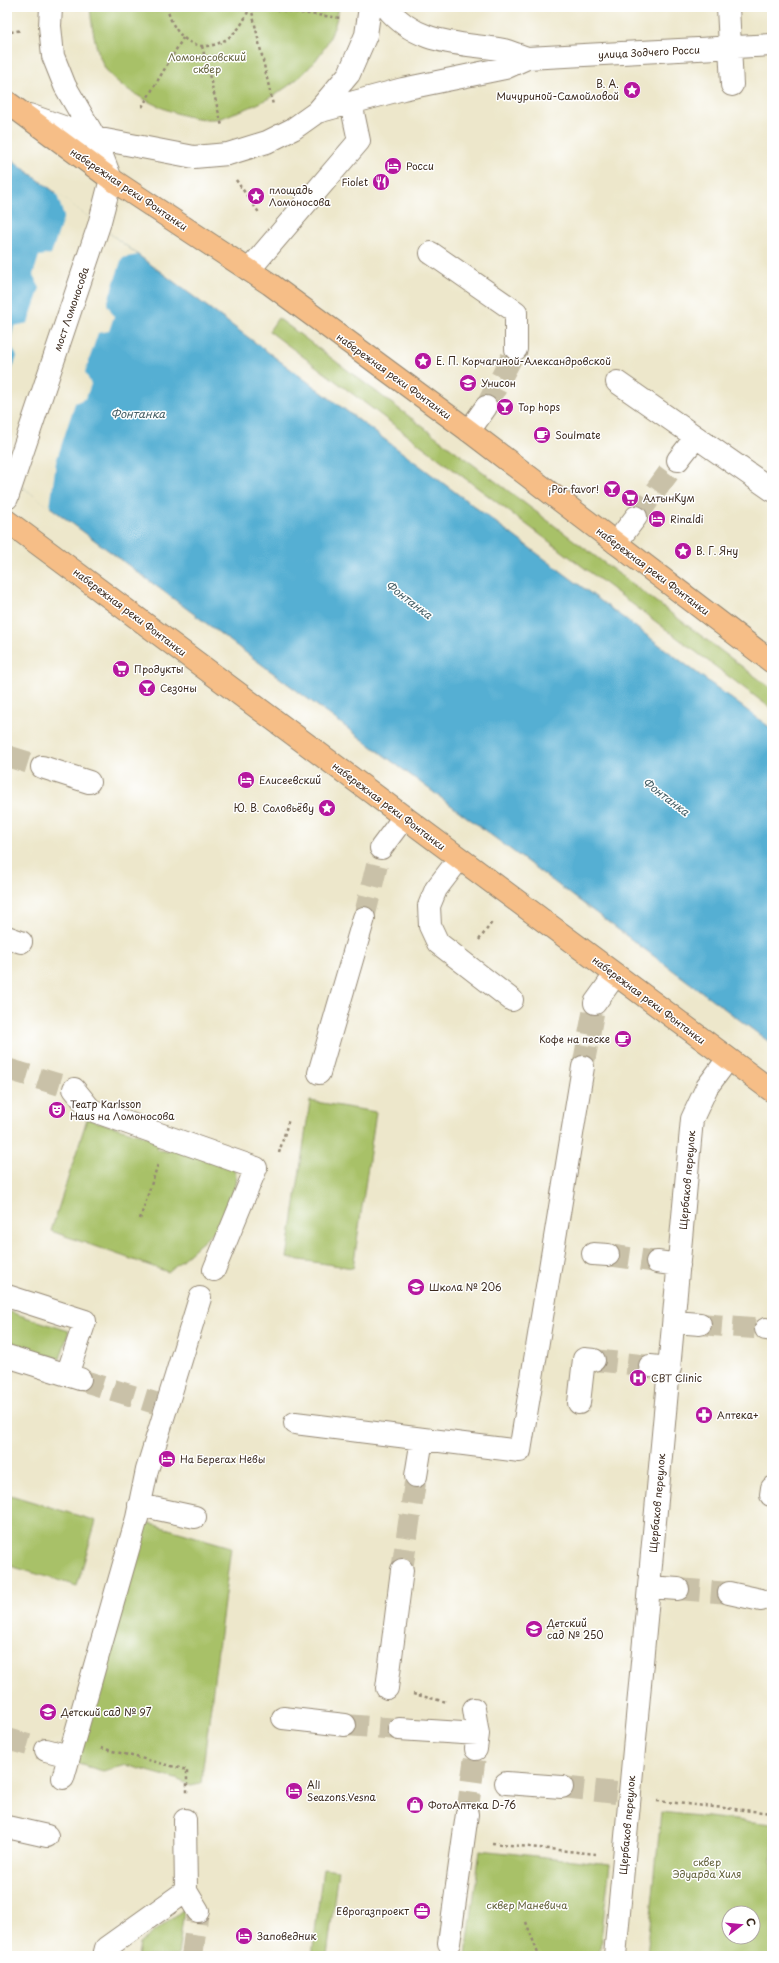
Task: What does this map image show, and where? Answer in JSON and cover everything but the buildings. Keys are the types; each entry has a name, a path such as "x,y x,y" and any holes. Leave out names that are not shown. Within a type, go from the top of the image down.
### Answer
{"main road":[{"name":"набережная реки Фонтанки","path":"14,107 111,178 249,270 469,431 772,662"},
{"name":"набережная реки Фонтанки","path":"7,521 772,1091"}],"street":[{"path":"51,7 50,26 54,56 65,86 95,138 111,178"},
{"path":"14,107 95,138 194,157 228,154 267,142 293,130 318,112 349,74 366,35 370,7"},
{"name":"улица Зодчего Росси","path":"386,7 396,20 422,34 450,44 505,50 527,58"},
{"path":"728,7 732,85"},
{"name":"улица Зодчего Росси","path":"318,112 403,89 505,68 527,58 772,45"},
{"path":"249,270 359,140 351,103"},
{"name":"мост Ломоносова","path":"10,488 99,225 111,178"},
{"path":"431,252 516,312 516,349"},
{"path":"617,382 772,490"},
{"path":"469,431 486,407"},
{"path":"678,460 696,437"},
{"path":"616,543 636,517"},
{"path":"42,767 89,782"},
{"path":"382,848 404,817"},
{"path":"459,858 436,889 429,906 430,926 438,944 512,1000"},
{"path":"319,1073 364,918"},
{"path":"595,1003 615,975"},
{"name":"Щербаков переулок","path":"615,1956 624,1858 623,1794 649,1587 660,1367 674,1322 692,1119 707,1087 728,1059"},
{"path":"295,1423 520,1451 583,1067"},
{"path":"74,1089 91,1110 256,1168 214,1270"},
{"path":"657,1262 679,1265"},
{"path":"7,1296 85,1321 74,1377 7,1356"},
{"path":"63,1778 139,1505 161,1405 200,1298"},
{"path":"674,1322 700,1324"},
{"path":"579,1403 584,1359 594,1360"},
{"path":"416,1476 422,1439"},
{"path":"139,1505 195,1517"},
{"path":"387,1688 402,1570"},
{"path":"649,1587 678,1589"},
{"path":"729,1593 761,1600"},
{"path":"399,1729 477,1742 474,1709"},
{"path":"283,1718 345,1725"},
{"path":"46,1750 69,1756"},
{"path":"506,1783 562,1787"},
{"path":"449,1943 467,1814"},
{"path":"185,1820 186,1891 198,1910"},
{"path":"7,1827 47,1836"},
{"path":"104,1956 106,1948 186,1891"}],"path":[{"path":"167,7 176,31 183,38 194,45 208,47 223,42 235,33 244,21 251,7"},
{"path":"251,7 345,18"},
{"path":"251,7 273,105"},
{"path":"7,29 11,32"},
{"path":"7,37 11,32 22,30"},
{"path":"142,107 183,38"},
{"path":"202,46 222,126"},
{"path":"233,175 263,218"},
{"path":"140,1218 168,1137"},
{"path":"420,1696 438,1700"},
{"path":"69,1756 81,1758 102,1747 186,1770 185,1820"},
{"path":"654,1801 772,1813"},
{"path":"463,1840 624,1858"},
{"path":"526,1922 540,1956"}],"green space":[{"name":"Ломоносовский сквер","path":"90,7 339,7 335,26 327,44 316,59 289,86 255,105 217,119 205,119 186,116 168,110 127,89 117,81 105,68 96,46"},
{"path":"278,318 772,689 772,709 269,331"},
{"path":"310,1101 376,1112 353,1268 287,1258"},
{"path":"87,1119 160,1140 157,1149 168,1152 171,1144 230,1165 236,1173 235,1185 223,1224 168,1272 51,1231"},
{"path":"7,1311 69,1331 60,1359 7,1342"},
{"path":"7,1494 96,1521 77,1586 7,1565"},
{"path":"141,1521 231,1547 201,1783 190,1785 176,1779 126,1765 103,1771 75,1763"},
{"name":"сквер Эдуарда Хиля","path":"661,1812 772,1824 772,1956 647,1956"},
{"name":"сквер Маневича","path":"480,1850 610,1864 599,1956 466,1956"},
{"path":"323,1868 338,1870 327,1956 312,1956"},
{"path":"184,1909 178,1956 137,1956 139,1944"}],"water":[{"name":"Фонтанка","path":"7,156 772,729 772,1044 7,475"}],"pier":[{"path":"56,192 138,255 122,258 107,304 114,316 109,331 98,333 85,372 91,384 86,398 75,403 56,462 50,508 7,475 7,386 17,356 10,344 14,326 28,323 40,288 33,275 39,256 51,254 64,216"}],"tunnel":[{"path":"486,407 516,349"},
{"path":"636,517 678,460"},
{"path":"7,756 42,767"},
{"path":"364,918 381,848"},
{"path":"583,1067 595,1003"},
{"path":"7,1069 74,1089"},
{"path":"608,1255 657,1262"},
{"path":"700,1324 766,1329"},
{"path":"594,1360 650,1366"},
{"path":"81,1380 155,1403"},
{"path":"402,1570 416,1476"},
{"path":"678,1589 729,1593"},
{"path":"345,1725 399,1729"},
{"path":"7,1739 46,1750"},
{"path":"467,1814 476,1749"},
{"path":"562,1787 616,1793"},
{"path":"192,1956 198,1911"}],"place":[{"name":"В. А. Мичуриной-Самойловой","path":"632,90"},
{"name":"Росси","path":"393,166"},
{"name":"Fiolet","path":"381,182"},
{"name":"площадь Ломоносова","path":"256,196"},
{"name":"Е. П. Корчагиной-Александровской","path":"423,361"},
{"name":"Унисон","path":"468,383"},
{"name":"Top hops","path":"505,407"},
{"name":"Soulmate","path":"542,435"},
{"name":"¡Por favor!","path":"612,489"},
{"name":"АлтынКум","path":"630,498"},
{"name":"Rinaldi","path":"657,519"},
{"name":"В. Г. Яну","path":"683,551"},
{"name":"Продукты","path":"121,669"},
{"name":"Сезоны","path":"147,688"},
{"name":"Елисеевский","path":"246,780"},
{"name":"Ю. В. Соловьёву","path":"327,808"},
{"name":"Кофе на песке","path":"623,1039"},
{"name":"Театр Karlsson Haus на Ломоносова","path":"57,1110"},
{"name":"Школа № 206","path":"416,1287"},
{"name":"CBT Clinic","path":"638,1378"},
{"name":"Аптека+","path":"704,1415"},
{"name":"На Берегах Невы","path":"167,1459"},
{"name":"Детский сад № 250","path":"534,1629"},
{"name":"Детский сад № 97","path":"48,1712"},
{"name":"All Seazons.Vesna","path":"294,1791"},
{"name":"ФотоАптека D-76","path":"415,1805"},
{"name":"Еврогазпроект","path":"422,1911"},
{"name":"Заповедник","path":"244,1936"}]}
